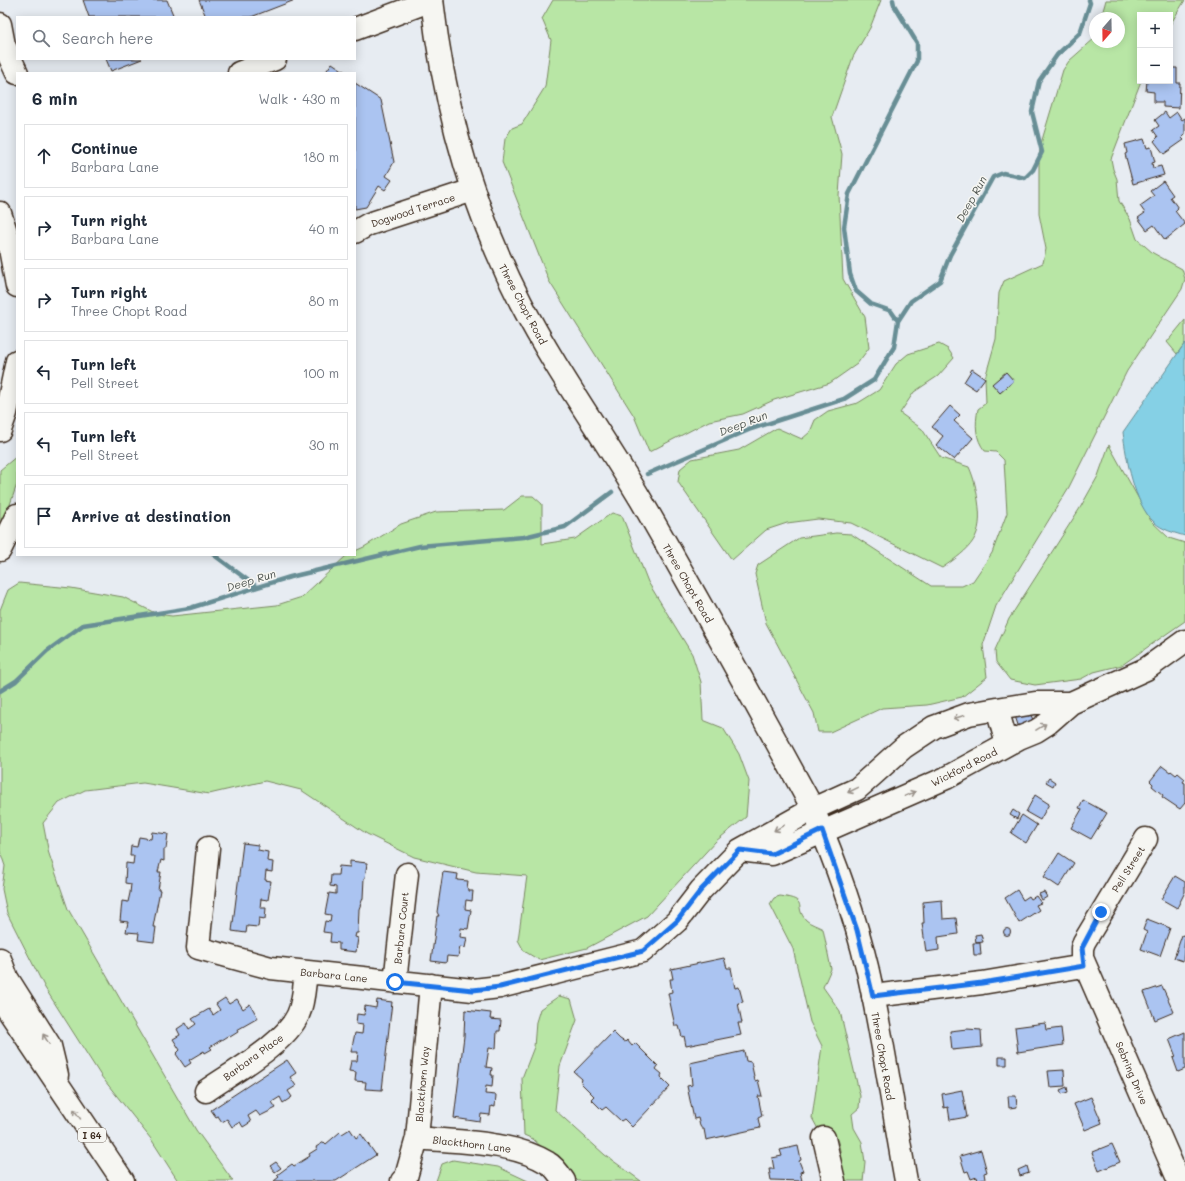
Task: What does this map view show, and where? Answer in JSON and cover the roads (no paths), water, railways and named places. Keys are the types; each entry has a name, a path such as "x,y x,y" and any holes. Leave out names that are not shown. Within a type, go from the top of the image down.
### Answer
{"main road":[{"path":"356,29 432,0"},
{"name":"Three Chopt Road","path":"432,0 436,35 451,116 473,190 496,250 521,304 647,512 813,809 822,830 857,930 873,996 906,1181"},
{"path":"0,24 4,45 17,72"},
{"path":"242,72 272,60"},
{"name":"Dogwood Terrace","path":"356,231 369,224 473,190"},
{"path":"0,213 8,238 16,281"},
{"path":"0,430 6,413 16,366"},
{"path":"0,550 16,517"},
{"path":"1007,744 1047,724 1071,703 1146,669 1185,641"},
{"path":"813,809 857,789 904,747 934,727 969,714 997,709 1035,703 1071,703"},
{"name":"Wickford Road","path":"822,830 946,778 1007,744 997,709"},
{"name":"Barbara Lane","path":"208,848 198,948 271,968 473,990 500,987 643,951 677,921 701,890 740,850 813,809"},
{"path":"740,850 772,854 822,830"},
{"name":"Pell Street","path":"1084,966 1082,948 1084,942 1146,839"},
{"name":"Barbara Court","path":"395,982 407,874"},
{"path":"0,959 7,978 50,1046 60,1090"},
{"path":"873,996 982,983 1084,966"},
{"name":"Sebring Drive","path":"1084,966 1179,1181"},
{"name":"Barbara Place","path":"206,1091 278,1040 291,1027 298,1014 303,997 306,972"},
{"name":"Blackthorn Way","path":"402,1181 406,1177 417,1138 431,985"},
{"name":"I 64","path":"0,998 60,1090 123,1181"},
{"name":"Blackthorn Lane","path":"417,1138 510,1148 529,1154 549,1163 564,1181"},
{"path":"824,1138 834,1181"}],"water":[{"path":"1185,343 1185,536 1169,531 1154,522 1141,504 1132,480 1123,432"}],"waterway":[{"name":"Deep Run","path":"893,0 894,5 917,43 917,61 849,194 844,227 850,274 856,291 871,304 891,311 898,321"},
{"name":"Deep Run","path":"647,474 751,429 844,399 874,380 894,347 898,321 911,301 940,281 950,255 993,177 1003,173 1025,178 1033,170 1042,152 1032,112 1039,81 1057,55 1080,33 1090,3 1089,0"},
{"name":"Deep Run","path":"0,691 16,681 47,651 83,625 190,608 290,577 420,546 524,537 565,527 612,492"},
{"path":"215,556 257,587"}]}
